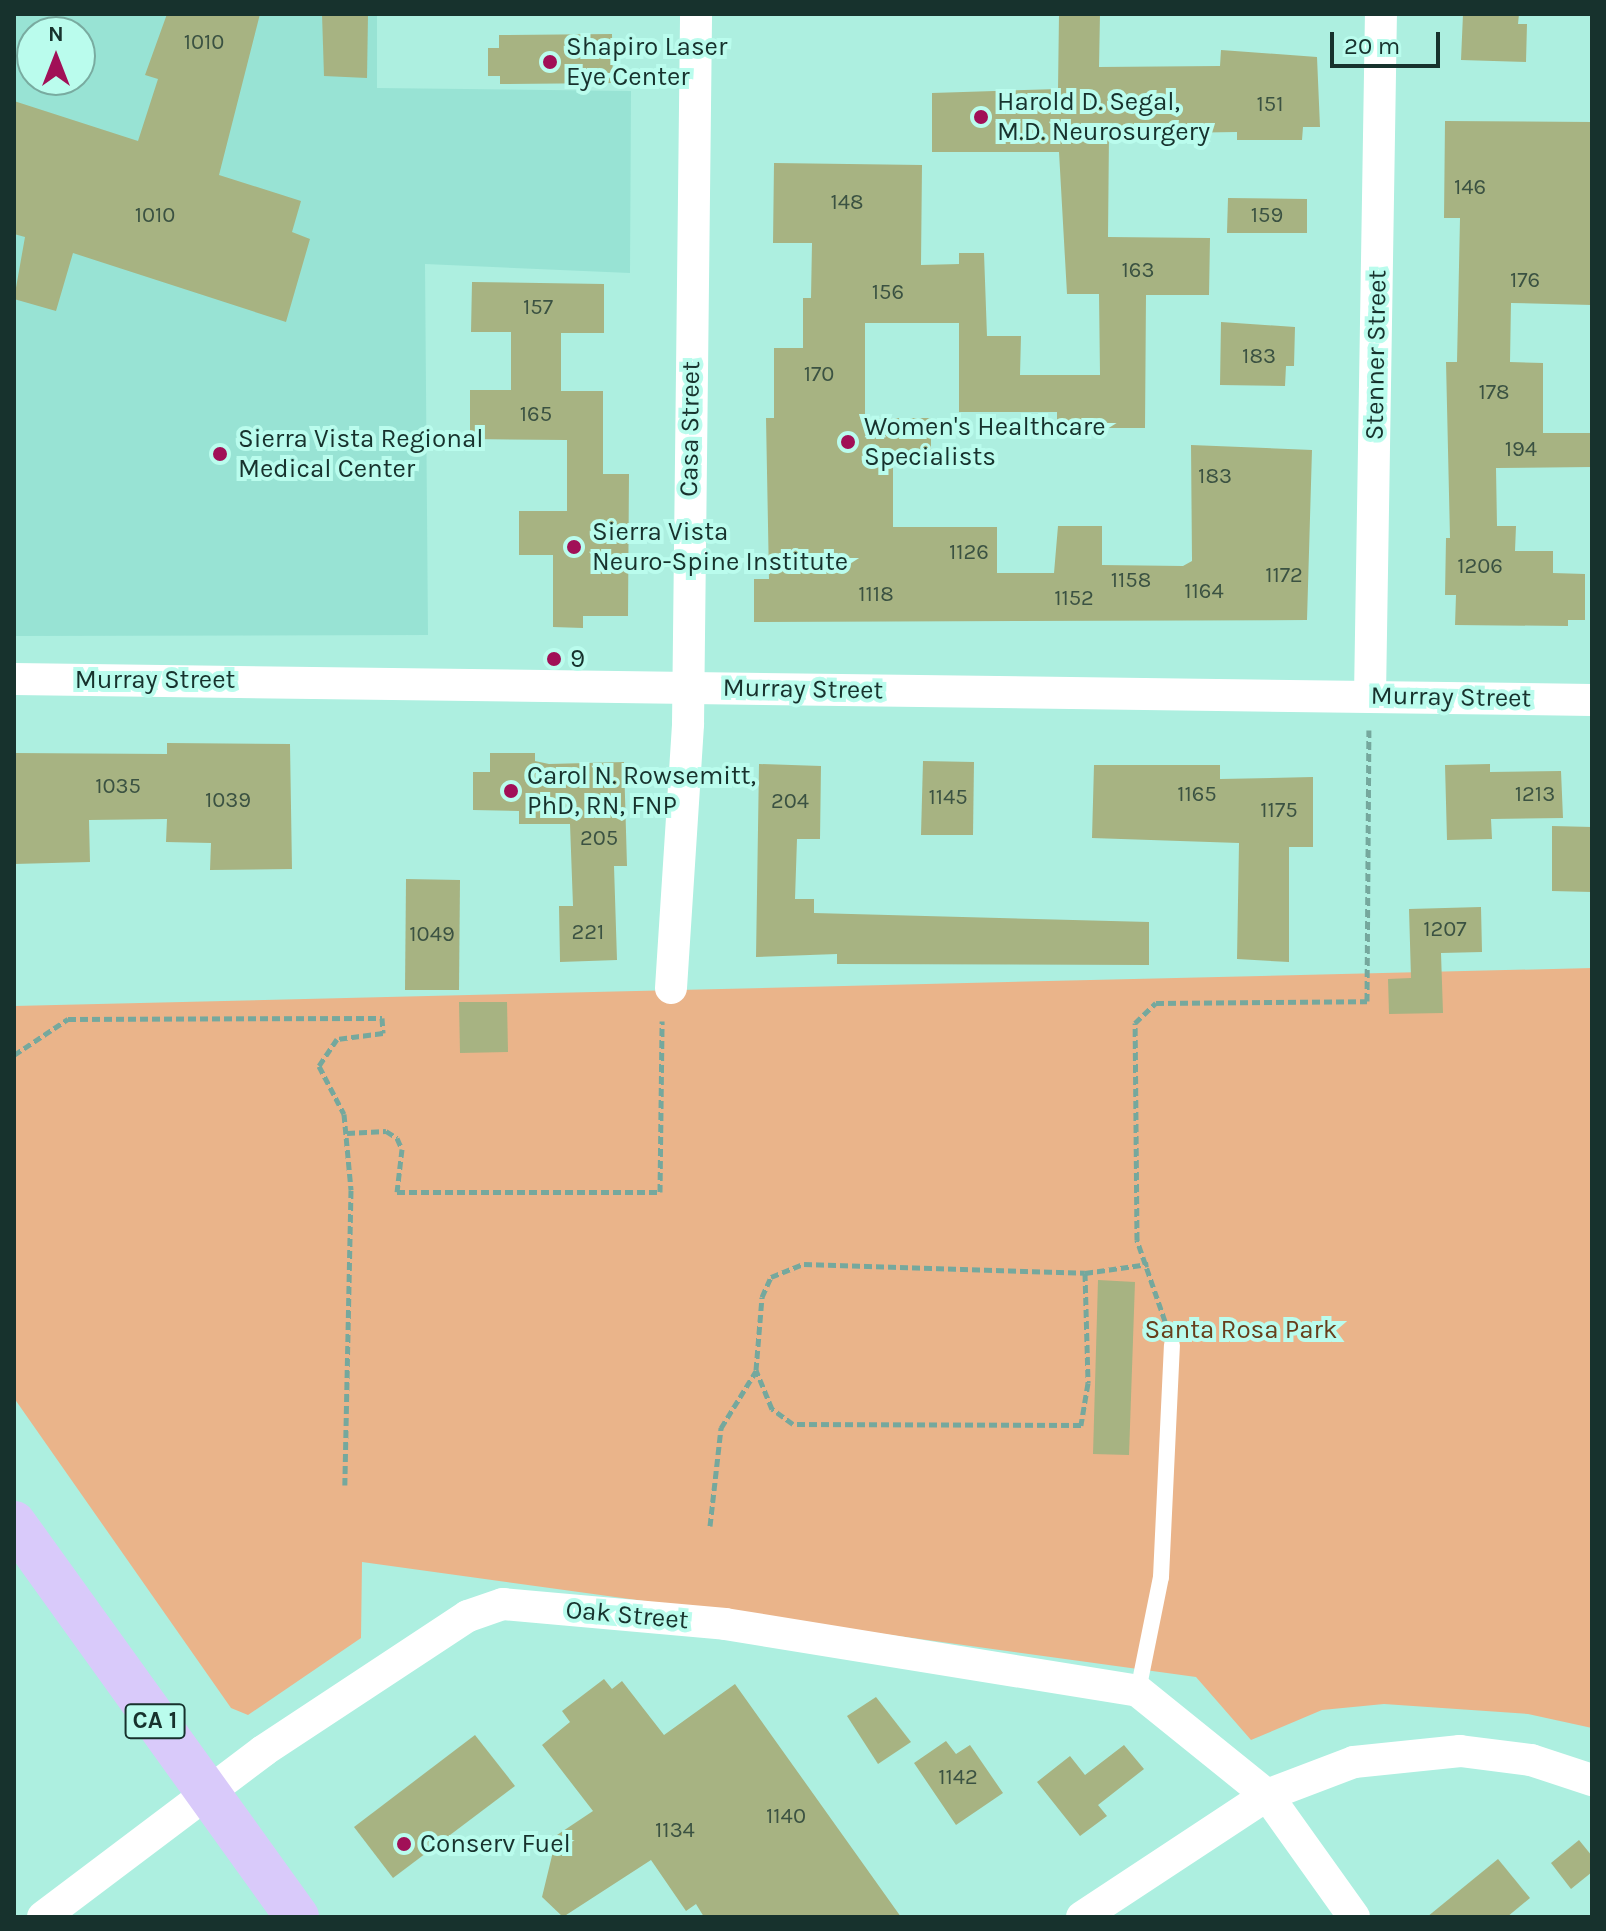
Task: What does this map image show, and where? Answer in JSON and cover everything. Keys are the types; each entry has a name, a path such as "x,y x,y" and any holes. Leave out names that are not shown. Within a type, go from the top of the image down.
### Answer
{"highway":[{"name":"CA 1","path":"14,1523 297,1917"}],"street":[{"name":"Casa Street","path":"671,988 688,687 696,14"},
{"name":"Stenner Street","path":"1370,696 1381,14"},
{"name":"Murray Street","path":"14,679 1592,700"},
{"name":"Oak Street","path":"43,1917 206,1793 468,1616 503,1604 725,1624 1138,1691 1267,1795 1354,1917"},
{"path":"1082,1917 1267,1795 1354,1762 1424,1751 1531,1760 1592,1780"}],"lane":[{"path":"1138,1691 1161,1577 1172,1345"}],"path":[{"path":"1172,1345 1148,1264 1137,1240 1135,1023 1156,1003 1367,1001 1370,696"},
{"path":"347,1133 386,1131 397,1138 402,1149 397,1192 660,1192 662,1020 671,988"},
{"path":"14,1055 68,1019 382,1018 383,1033 337,1039 321,1056 322,1081 344,1114 347,1133 350,1441 345,1485"},
{"path":"710,1526 721,1428 756,1370 762,1297 771,1277 804,1264 1085,1273 1148,1264"},
{"path":"756,1370 772,1409 793,1424 1081,1425 1088,1383 1085,1273"}],"shaded area":[{"name":"Sierra Vista Regional Medical Center","path":"14,14 377,14 377,88 631,91 630,273 425,264 428,635 14,636"}],"green space":[{"name":"Santa Rosa Park","path":"1592,968 1592,1728 1528,1714 1384,1704 1322,1710 1251,1740 1196,1677 362,1562 361,1638 248,1715 231,1708 14,1398 14,1006"}],"building":[{"path":"167,14 260,14 219,175 301,201 292,232 310,239 286,322 73,253 56,311 14,299 25,237 14,234 14,101 138,141 158,79 145,75"},
{"path":"322,14 368,14 367,78 324,76"},
{"path":"1059,14 1100,14 1099,67 1220,66 1221,50 1317,57 1320,127 1303,127 1302,140 1237,140 1237,132 1109,134 1108,237 1210,238 1209,295 1146,295 1145,428 1057,428 1057,412 959,412 959,323 865,323 865,418 931,418 931,465 893,465 893,527 997,527 997,573 1054,573 1058,526 1102,526 1102,565 1183,566 1192,561 1191,445 1312,450 1307,620 754,622 754,579 769,579 766,418 774,418 774,348 803,348 803,298 811,298 812,243 773,243 774,163 922,165 921,265 959,264 959,253 984,253 987,336 1021,336 1020,375 1100,375 1099,294 1067,294 1059,152 932,152 932,93 1058,89"},
{"path":"1463,14 1519,14 1518,24 1527,24 1526,62 1461,60"},
{"name":"Shapiro Laser Eye Center","path":"612,34 613,83 500,84 500,76 488,76 488,48 499,48 499,35"},
{"path":"1445,121 1592,122 1592,305 1511,303 1510,362 1543,363 1543,433 1592,433 1592,467 1496,468 1497,526 1516,526 1515,551 1553,551 1553,573 1585,574 1585,620 1568,620 1568,626 1455,625 1456,595 1445,595 1446,538 1450,538 1446,362 1457,362 1460,218 1444,218"},
{"path":"1228,198 1307,199 1307,233 1227,233"},
{"path":"472,282 604,284 604,333 561,333 561,391 603,391 603,474 629,474 628,616 583,616 583,628 553,627 553,555 519,555 519,511 567,511 567,440 470,439 470,390 511,390 511,332 471,332"},
{"path":"1221,322 1295,327 1294,366 1286,366 1285,386 1220,385"},
{"path":"167,743 290,744 292,869 210,870 211,843 166,842 167,819 89,820 90,862 14,864 14,753 167,754"},
{"path":"490,753 535,753 535,761 549,764 624,762 627,866 614,866 617,960 560,962 559,906 573,906 570,824 519,824 519,811 473,810 473,772 490,772"},
{"path":"923,761 974,762 973,835 921,835"},
{"path":"759,764 821,766 820,839 797,839 795,899 814,899 814,913 1149,922 1149,965 837,964 837,954 756,957"},
{"path":"1490,764 1490,772 1561,771 1563,818 1491,819 1492,839 1447,840 1445,765"},
{"path":"1094,765 1220,765 1220,779 1313,777 1313,847 1289,847 1289,962 1237,959 1239,843 1092,838"},
{"path":"1552,826 1592,827 1592,892 1552,891"},
{"path":"406,879 460,880 459,990 405,990"},
{"path":"1481,907 1482,952 1441,953 1443,1013 1389,1014 1388,979 1411,978 1409,909"},
{"path":"459,1002 507,1002 508,1052 460,1053"},
{"path":"1098,1280 1135,1282 1129,1455 1093,1454"},
{"path":"604,1679 612,1689 622,1681 664,1735 735,1684 901,1917 704,1917 696,1904 686,1911 651,1860 563,1917 542,1897 557,1835 593,1811 542,1745 570,1722 562,1711"},
{"path":"876,1697 911,1742 878,1764 847,1716"},
{"path":"475,1735 515,1786 393,1878 354,1827"},
{"path":"946,1741 956,1754 970,1745 1003,1793 956,1825 914,1763"},
{"path":"1124,1745 1144,1769 1098,1805 1107,1816 1080,1836 1037,1782 1070,1756 1085,1775"},
{"path":"1579,1840 1592,1856 1592,1872 1571,1889 1551,1863"},
{"path":"1498,1859 1530,1898 1507,1917 1427,1917"}],"place":[{"name":"Shapiro Laser Eye Center","path":"550,62"},
{"name":"Harold D. Segal, M.D. Neurosurgery","path":"981,117"},
{"name":"Women's Healthcare Specialists","path":"848,442"},
{"name":"Sierra Vista Regional Medical Center","path":"220,454"},
{"name":"Sierra Vista Neuro-Spine Institute","path":"574,547"},
{"name":"9","path":"554,659"},
{"name":"Carol N. Rowsemitt, PhD, RN, FNP","path":"511,791"},
{"name":"Conserv Fuel","path":"404,1844"}]}
